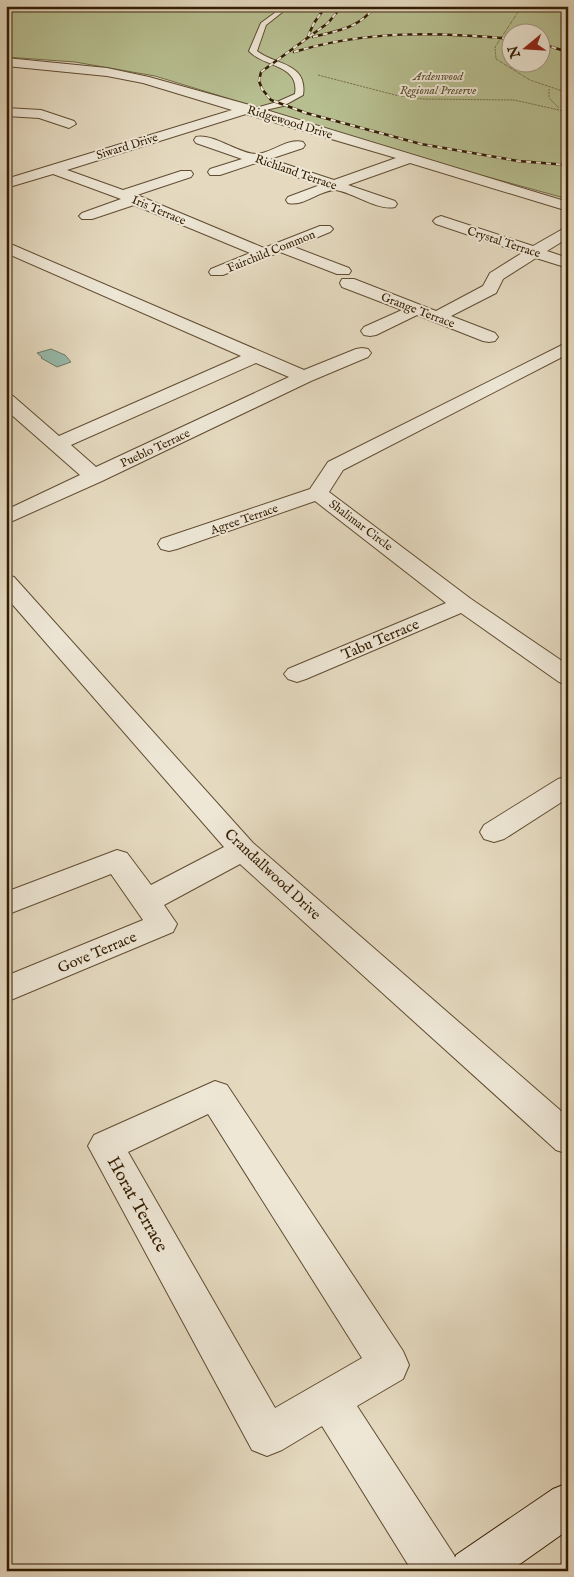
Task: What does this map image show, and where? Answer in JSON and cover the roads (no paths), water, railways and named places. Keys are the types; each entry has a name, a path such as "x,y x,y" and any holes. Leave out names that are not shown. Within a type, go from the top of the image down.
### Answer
{"street":[{"name":"Ridgewood Drive","path":"6,62 107,72 145,80 252,110 568,207"},
{"name":"Siward Drive","path":"6,184 252,110"},
{"path":"6,112 41,114 69,124"},
{"name":"Richland Terrace","path":"201,140 390,204"},
{"path":"215,172 298,145"},
{"path":"293,200 410,158"},
{"name":"Iris Terrace","path":"52,169 128,197 264,253"},
{"path":"87,216 186,174"},
{"name":"Crystal Terrace","path":"441,221 568,264"},
{"name":"Fairchild Common","path":"217,272 325,229"},
{"path":"437,317 490,290 496,276 568,231"},
{"path":"6,247 14,256 304,377"},
{"name":"Grange Terrace","path":"280,247 417,309 489,337"},
{"path":"370,331 417,309"},
{"name":"Shalimar Circle","path":"568,347 334,466 318,493 463,604 568,677"},
{"name":"Pueblo Terrace","path":"6,518 304,377 362,353"},
{"path":"57,444 257,356"},
{"path":"6,400 94,477"},
{"name":"Agree Terrace","path":"169,544 318,493"},
{"name":"Crandallwood Drive","path":"10,593 243,850 568,1139"},
{"name":"Tabu Terrace","path":"297,674 463,604"},
{"path":"494,832 568,785"},
{"path":"146,901 243,850"},
{"name":"Gove Terrace","path":"6,904 117,860 162,924 6,990"},
{"name":"Horat Terrace","path":"215,1095 389,1365 330,1399 267,1435 106,1146 215,1095"},
{"path":"330,1399 438,1571"},
{"path":"472,1571 568,1504"}],"lane":[{"path":"252,110 280,104 299,95 301,87 297,76 274,61 256,56 253,51 263,24 282,10"}],"railway":[{"path":"308,36 314,23 326,6"},
{"path":"342,6 328,23 261,72 259,81 262,89 271,100 306,113 421,144 518,161 568,165"},
{"path":"313,37 348,28 362,20 376,6"},
{"path":"294,52 321,45 375,36 429,34 502,38"},
{"path":"552,47 568,52"}],"park label":[{"name":"Ardenwood Regional Preserve","path":"438,83"}]}
